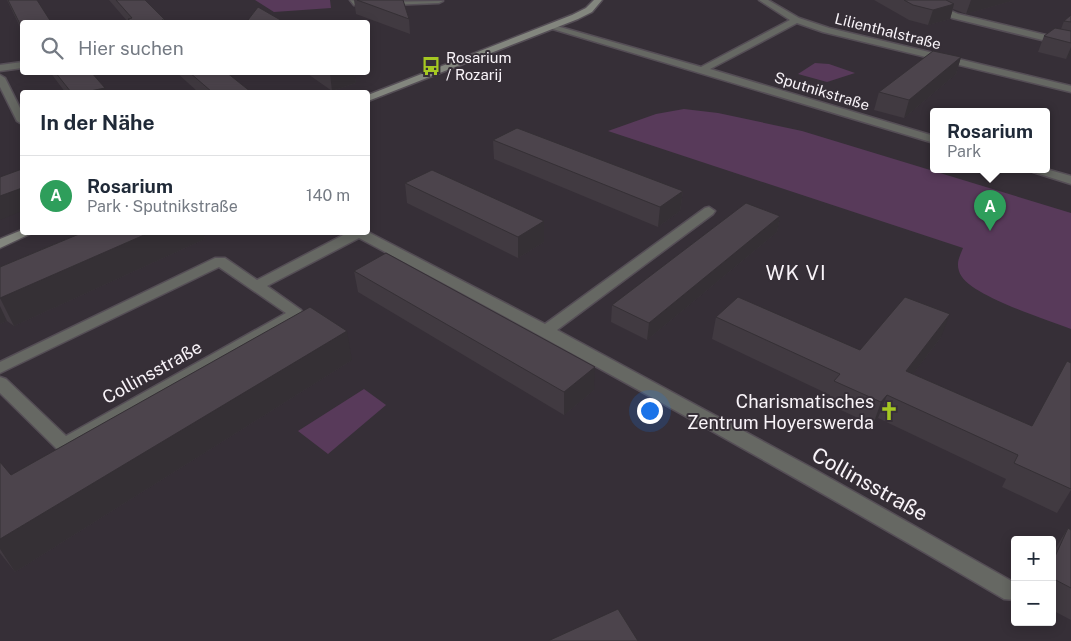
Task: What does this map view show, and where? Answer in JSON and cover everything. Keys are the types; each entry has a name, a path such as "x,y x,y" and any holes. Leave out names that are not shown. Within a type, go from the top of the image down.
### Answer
{"street":[{"path":"354,0 357,3 365,4 439,1"},
{"path":"370,97 550,27 589,10 598,0"},
{"name":"Lilienthalstraße","path":"763,0 796,20 841,34 1071,89"},
{"path":"920,0 956,16 1071,44"},
{"path":"702,70 796,20"},
{"name":"Sputnikstraße","path":"550,27 702,70 930,139"},
{"path":"0,68 20,65"},
{"path":"0,78 20,117"},
{"path":"1047,173 1071,180"},
{"path":"546,331 709,211"},
{"path":"0,244 21,235"},
{"name":"Collinsstraße","path":"258,286 354,235"},
{"name":"Collinsstraße","path":"362,235 546,331 805,473 1011,591"},
{"name":"Collinsstraße","path":"0,368 220,261 296,313 64,444 0,383"}],"shaded area":[{"path":"255,0 330,0 331,8 274,12"},
{"path":"815,63 829,64 855,73 827,82 798,74"},
{"path":"684,109 718,113 802,131 930,170 930,173 940,173 1071,213 1071,329 1008,305 976,289 965,280 958,268 963,248 608,131 656,114"},
{"path":"364,389 386,405 328,454 298,431"}],"building":[{"path":"8,0 37,0 50,20 20,20 20,24"},
{"path":"116,0 145,0 165,20 128,19 132,18"},
{"path":"357,0 403,0 409,19"},
{"path":"904,0 946,0 954,4 933,10 913,5"},
{"path":"258,7 281,20 248,20"},
{"path":"1071,15 1071,22 1064,21"},
{"path":"1055,28 1071,31 1071,43 1044,36"},
{"path":"933,51 961,57 909,100 879,92"},
{"path":"57,75 94,75 105,88 95,90 69,90"},
{"path":"192,75 230,75 248,90 210,90"},
{"path":"517,128 683,191 660,207 493,140"},
{"path":"20,170 20,189 0,196 0,177"},
{"path":"432,170 544,221 518,237 405,183"},
{"path":"746,203 780,216 649,323 612,305"},
{"path":"77,235 144,235 0,298 0,267"},
{"path":"386,253 595,367 564,392 354,271"},
{"path":"738,297 860,350 905,297 950,314 906,371 1032,426 1067,361 1071,363 1071,489 1014,463 1018,455 887,395 881,402 834,381 840,374 716,317"},
{"path":"310,307 347,331 0,539 0,462 11,475"},
{"path":"1068,528 1071,530 1071,588 1056,580 1056,554"},
{"path":"618,609 638,641 548,641"}],"place":[{"name":"Rosarium / Rozarij","path":"431,66"},
{"name":"Rosarium","path":"990,231"},
{"name":"Charismatisches Zentrum Hoyerswerda","path":"889,411"}],"district":[{"name":"WK VI","path":"796,273"}]}
